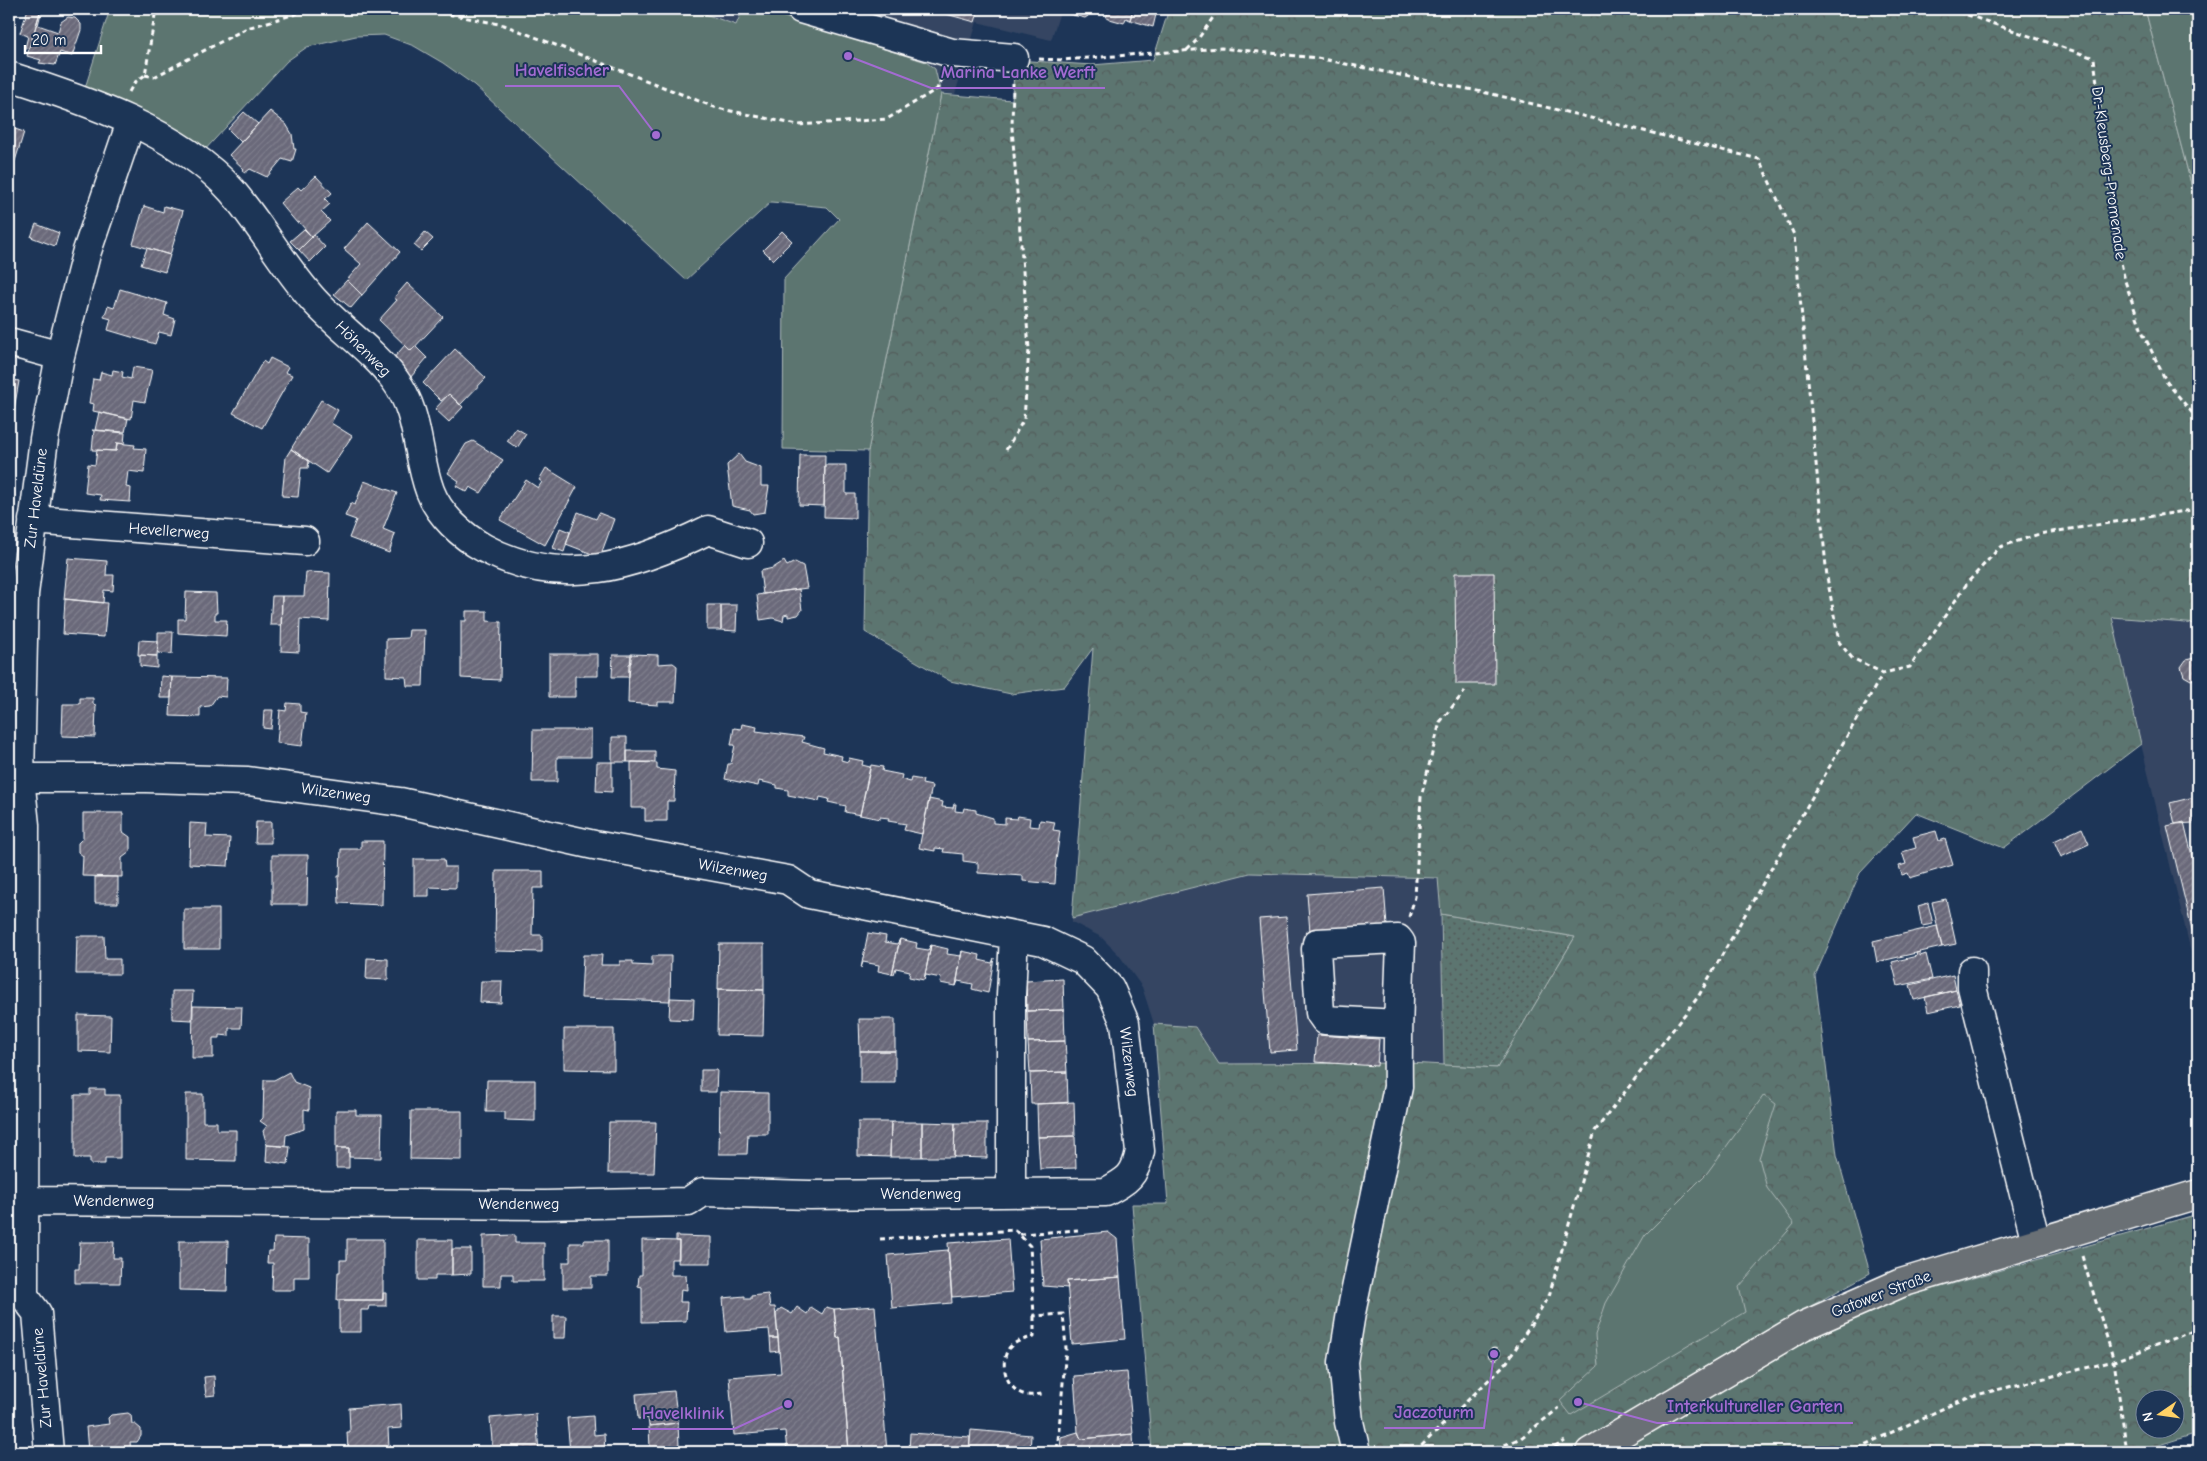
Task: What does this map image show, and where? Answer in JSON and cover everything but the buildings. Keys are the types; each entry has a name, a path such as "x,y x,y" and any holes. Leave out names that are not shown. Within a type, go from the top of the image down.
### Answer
{"main road":[{"name":"Gatower Straße","path":"1590,1452 1803,1326 1901,1283 2198,1194"}],"street":[{"path":"800,9 952,53 1014,58"},
{"name":"Höhenweg","path":"9,76 102,107 182,151 204,166 231,190 312,298 373,355 396,381 411,409 430,492 442,513 470,540 499,556 527,566 540,569 581,570 645,558 708,530 748,543"},
{"name":"Zur Haveldüne","path":"49,1452 36,1313 16,1296 24,1201 17,985 25,825 20,778 16,668 44,439 60,356 123,118"},
{"path":"9,342 60,356"},
{"name":"Hevellerweg","path":"33,520 305,541"},
{"name":"Wilzenweg","path":"20,778 146,778 258,782 400,802 594,845 788,880 809,894 1043,941 1083,960 1110,988 1125,1023 1140,1151 1137,1168 1125,1181 1106,1192 1011,1193"},
{"path":"1011,1193 1011,995 1014,935"},
{"path":"1356,1452 1349,1422 1342,1362 1398,1087 1401,944 1398,939 1317,943 1320,1013 1326,1020 1398,1024"},
{"path":"1972,971 1972,987 2036,1242"},
{"name":"Wendenweg","path":"24,1201 545,1205 688,1202 703,1192 810,1195 1011,1193"}],"path":[{"path":"145,76 156,9"},
{"path":"123,118 134,83 145,76 154,77 247,28 298,13 323,9"},
{"path":"422,9 504,25 717,108 798,125 887,119 937,89 952,53"},
{"path":"1186,51 1198,39 1219,9"},
{"name":"Dr.-Kleusberg-Promenade","path":"1950,9 2094,58 2115,234 2125,281 2142,331 2166,381 2198,420"},
{"path":"1006,450 1024,419 1029,350 1012,128 1014,58 1062,60 1221,48 1317,58 1492,94 1759,159 1794,235 1827,578 1839,642 1852,658 1883,673 1910,667 1968,582 2000,547 2039,534 2198,508"},
{"path":"1415,1452 1507,1362 1549,1296 1595,1131 1698,997 1883,673"},
{"path":"1401,944 1415,897 1421,797 1440,722 1465,691"},
{"path":"880,1239 1016,1230 1030,1246 1034,1337 1021,1340 1010,1347 1006,1357 1005,1371 1009,1382 1016,1391 1028,1395 1043,1394"},
{"path":"1019,1234 1078,1230"},
{"path":"2075,1231 2114,1362 2127,1452"},
{"path":"1034,1316 1063,1314 1066,1348 1057,1452"},
{"path":"1848,1452 1968,1397 2114,1362 2198,1329"},
{"path":"1488,1452 1520,1438 1559,1408"}],"shaded area":[{"path":"551,9 1061,9 1051,40 977,22 955,94 867,85"},
{"path":"2112,616 2198,624 2198,981 2141,744"},
{"path":"1250,873 1439,878 1444,1065 1219,1064 1195,1027 1154,1024 1142,987 1119,955 1101,937 1072,922 1072,918"}],"green space":[{"path":"110,9 691,9 736,25 743,9 759,9 926,62 935,69 941,94 868,451 783,449 784,279 839,219 827,207 771,202 686,280 474,85 443,63 414,46 384,35 356,36 307,47 287,61 202,153 84,91"},
{"path":"1169,9 2145,9 2198,210 2198,624 2112,617 2141,744 2004,848 1916,813 1860,873 1815,976 1837,1155 1870,1273 1743,1344 1566,1452 1152,1452 1132,1204 1168,1204 1154,1024 1195,1027 1219,1064 1409,1063 1497,1068 1575,937 1441,914 1438,878 1250,873 1072,918 1093,648 1064,687 1011,694 950,681 865,632 868,451 941,94 1012,100 1015,60 1092,65 1153,60"},
{"path":"2145,9 2198,9 2198,210"},
{"path":"1441,914 1575,937 1497,1068 1444,1065"},
{"path":"1764,1095 1776,1104 1759,1158 1767,1188 1794,1224 1739,1287 1745,1312 1571,1415 1560,1401 1598,1366 1595,1335 1606,1303 1645,1235 1707,1173"},
{"path":"2198,1214 2198,1433 2184,1437 2184,1388 2134,1388 2134,1438 2182,1438 2136,1452 1617,1452 1758,1367 1825,1331 1906,1297"}],"place":[{"name":"Marina Lanke Werft","path":"848,56"},
{"name":"Havelfischer","path":"656,135"},
{"name":"Jaczoturm","path":"1494,1354"},
{"name":"Interkultureller Garten","path":"1578,1402"},
{"name":"Havelklinik","path":"788,1404"}]}
